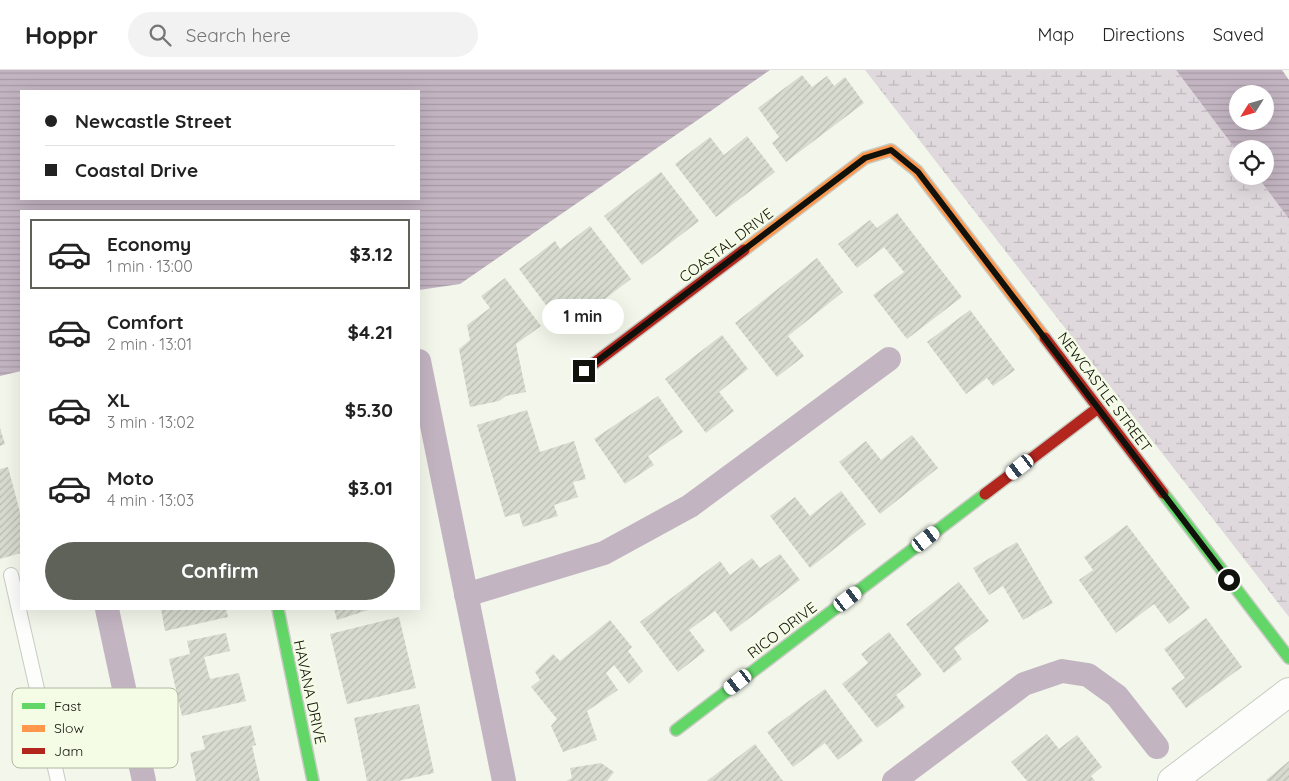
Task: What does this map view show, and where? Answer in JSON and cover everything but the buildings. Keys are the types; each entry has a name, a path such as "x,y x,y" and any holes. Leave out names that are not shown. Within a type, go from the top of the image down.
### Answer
{"street":[{"name":"COASTAL DRIVE","path":"584,371 865,158 891,150"},
{"name":"NEWCASTLE STREET","path":"891,150 918,172 1289,658"},
{"name":"RICO DRIVE","path":"676,730 1098,408"},
{"name":"HAVANA DRIVE","path":"278,610 313,781"},
{"path":"1172,781 1289,692"}],"lane":[{"path":"11,575 37,688"},
{"path":"55,768 58,781"}],"green space":[{"path":"865,70 1176,70 1229,140 1229,185 1264,185 1289,219 1289,617"}],"shaded area":[{"path":"0,70 770,70 460,284 420,290 420,210 20,210 20,371 0,376"},
{"path":"1176,70 1282,70 1289,80 1289,219 1264,185 1274,185 1274,140 1229,140"}],"waterway":[{"path":"466,595 604,553 690,506 889,359"},
{"path":"420,366 504,781"},
{"path":"107,610 124,688"},
{"path":"894,781 1024,684 1062,671 1088,675 1117,696 1157,747"},
{"path":"141,768 144,781"}],"traffic: fast":[{"path":"1163,493 1289,658"},
{"path":"676,730 985,494"},
{"path":"278,610 313,781"}],"traffic: slow":[{"path":"744,250 865,158 891,150 917,171 1045,338"}],"traffic: jam":[{"path":"584,371 744,250"},
{"path":"1045,338 1163,493"},
{"path":"985,494 1098,408"}],"route":[{"path":"584,371 865,158 891,150 918,172 1229,580"}]}
